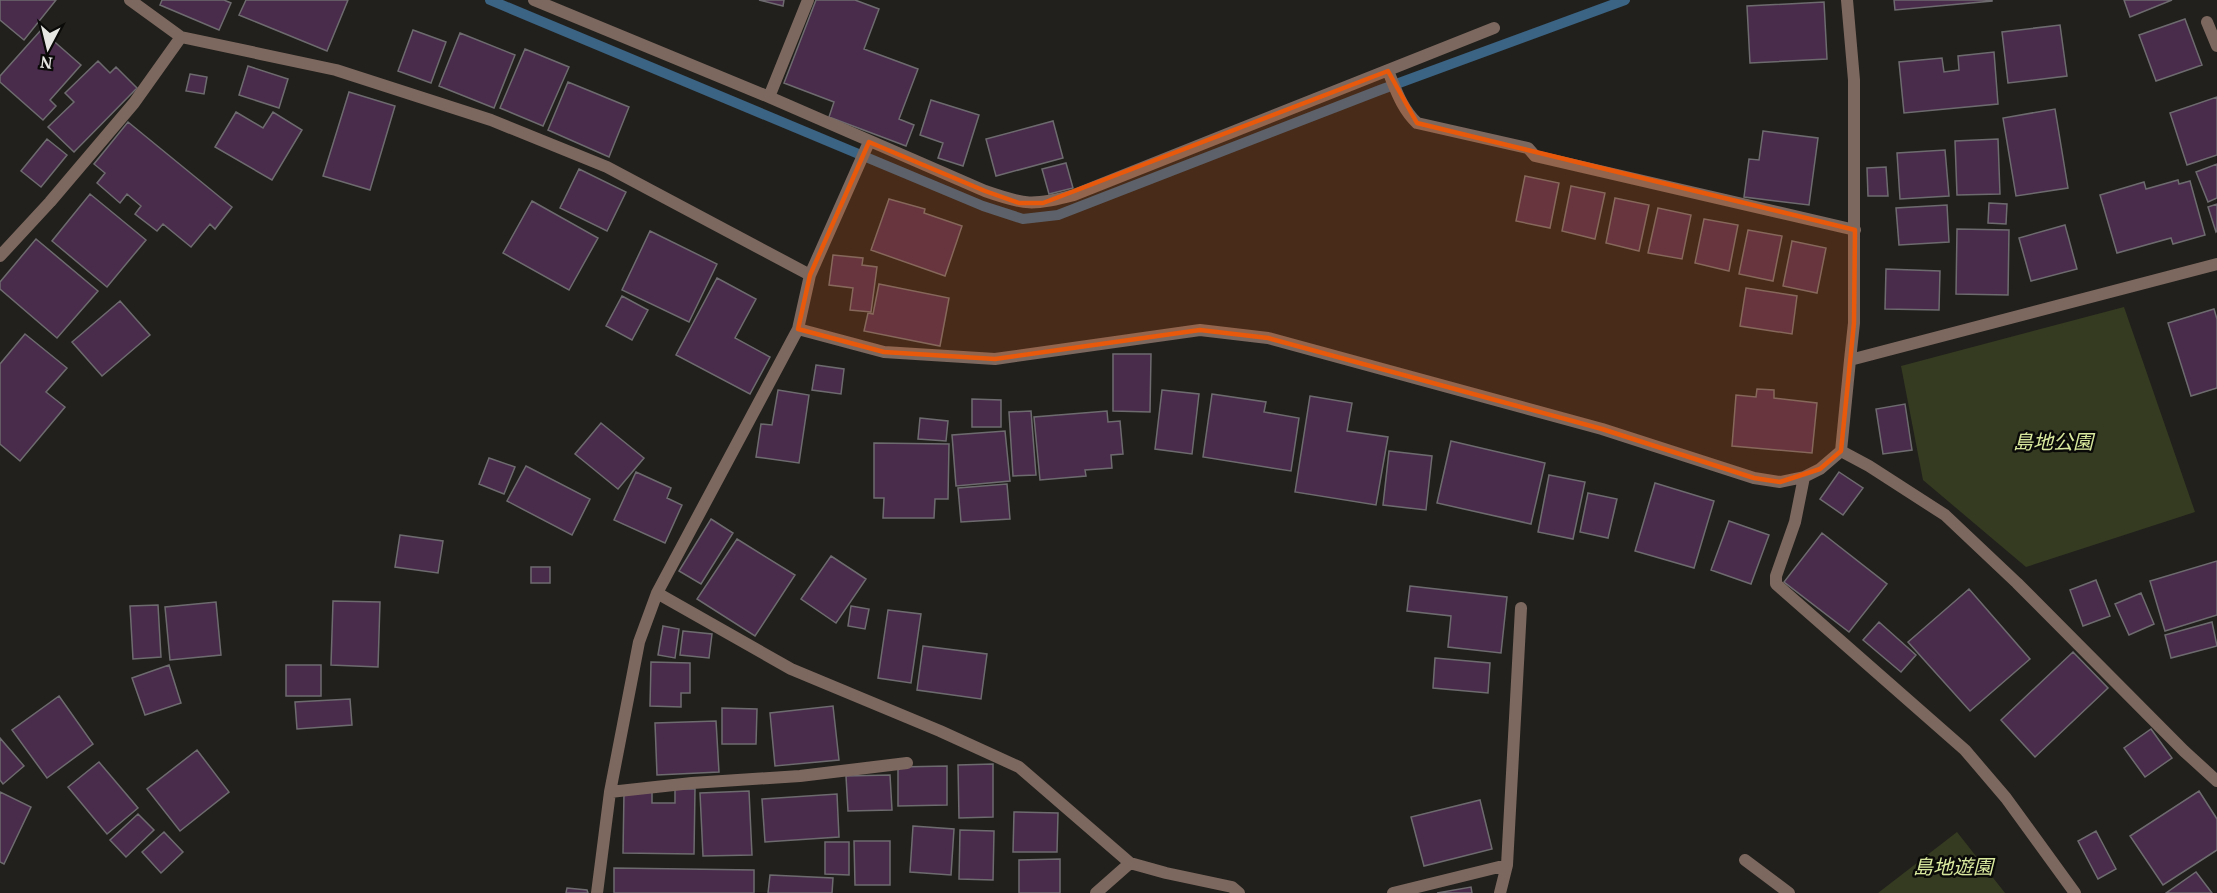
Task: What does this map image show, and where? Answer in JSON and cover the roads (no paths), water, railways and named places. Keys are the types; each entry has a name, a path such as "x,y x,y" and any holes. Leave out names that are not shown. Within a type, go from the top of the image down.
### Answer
{"street":[{"path":"130,0 181,37 336,70 491,120 607,167 810,275"},
{"path":"534,0 769,97 867,146 1019,203 1043,203 1074,195 1392,81 1494,28"},
{"path":"769,97 808,0"},
{"path":"798,329 884,352 995,359 1200,330 1268,338 1602,429 1754,478 1780,482 1804,477 1820,469 1841,451 1854,323 1854,80 1847,0"},
{"path":"2207,22 2217,46"},
{"path":"0,256 50,202 134,102 181,37"},
{"path":"1392,81 1409,115 1417,123 1528,148 1535,156 1855,230"},
{"path":"597,893 610,792 639,642 657,593 798,329 810,275 867,146"},
{"path":"1850,360 2217,264"},
{"path":"1841,451 1869,466 1945,515 2017,583 2184,751 2217,780"},
{"path":"1804,477 1795,522 1776,576 1776,584 1965,750 2006,798 2075,893"},
{"path":"657,593 791,669 940,730 1019,767 1130,863 1232,887 1239,893"},
{"path":"1500,893 1507,865 1521,608"},
{"path":"610,792 692,783 800,776 908,763"},
{"path":"1745,860 1789,893"},
{"path":"1096,893 1130,863"},
{"path":"1393,893 1507,865"}],"waterway":[{"path":"490,0 983,206 1023,219 1058,215 1380,90 1625,0"}],"park label":[{"name":"島地公園","path":"2053,442"},
{"name":"島地遊園","path":"1953,867"}]}
